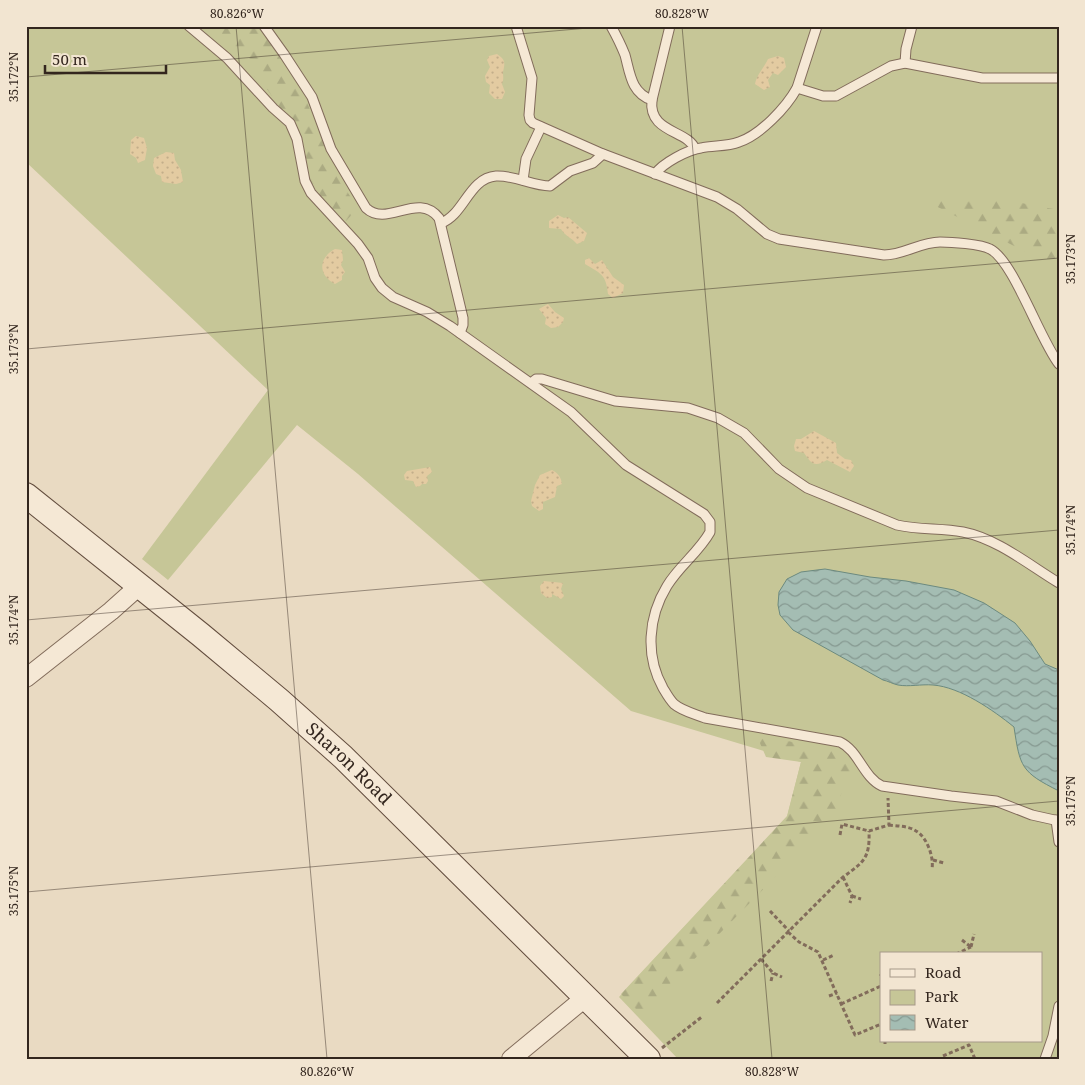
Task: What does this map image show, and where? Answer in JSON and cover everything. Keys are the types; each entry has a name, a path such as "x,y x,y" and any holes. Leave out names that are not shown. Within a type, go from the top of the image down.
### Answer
{"street":[{"name":"Sharon Road","path":"26,495 270,692 343,757 586,997 654,1054"},
{"path":"26,678 139,586"},
{"path":"511,1059 586,997"}],"lane":[{"path":"189,26 220,52 256,88 272,108 290,123 297,139 305,180 311,193 358,244 368,258 375,278 382,288 393,297 427,312 460,332 571,412 626,465 695,508 709,519 711,527 708,535 668,584 653,618 652,666 670,700 685,711 705,718 840,742 849,748 875,782 888,787 988,800 1002,803 1032,815 1058,820 1059,842"},
{"path":"264,26 312,97 331,149 366,208 372,213 379,215 407,208 424,208 437,215 441,223 462,318 460,332"},
{"path":"516,26 532,78 529,118 534,123 603,154 717,197 743,213 767,234 779,239 884,255 895,255 936,242 950,242 988,248 999,257 1017,285 1043,338 1059,364"},
{"path":"611,26 623,49 633,85 640,94 652,100"},
{"path":"670,26 652,100 652,111 656,119 667,128 693,143 695,149"},
{"path":"655,174 661,166 695,149 733,144 751,137 772,118 792,97 797,88 817,26"},
{"path":"905,63 906,49 912,26"},
{"path":"797,88 823,96 836,96 891,66 905,63 982,78 1059,78"},
{"path":"523,180 526,159 541,127"},
{"path":"441,223 452,217 474,189 487,178 499,176 550,186 570,172 593,163 603,154"},
{"path":"531,383 536,379 542,379 615,401 684,407 709,414 727,422 744,433 779,469 807,488 897,525 956,531 978,536 1059,583"},
{"path":"1045,1059 1053,1036 1059,1006"}],"path":[{"path":"888,787 889,825"},
{"path":"840,835 842,824 869,831 889,825 916,830 923,837 933,860 932,869"},
{"path":"717,1003 843,877 865,860 869,844 869,831"},
{"path":"933,860 944,863"},
{"path":"843,877 852,896 850,903"},
{"path":"852,896 860,899"},
{"path":"770,911 799,942 818,952 855,1035 880,1024"},
{"path":"971,947 974,934"},
{"path":"962,940 971,947"},
{"path":"960,952 971,947"},
{"path":"823,960 834,955"},
{"path":"761,959 773,973 782,977"},
{"path":"771,981 773,973"},
{"path":"841,1004 880,986"},
{"path":"829,996 837,993"},
{"path":"654,1054 702,1016"},
{"path":"943,1056 969,1044 975,1059"}],"green space":[{"path":"26,26 1059,26 1059,1059 678,1059 619,997 787,817 801,762 631,711 358,474 297,425 168,580 142,559 268,390 26,162"},
{"path":"201,26 258,26 299,84 342,184 358,208 346,221 322,199 309,179 304,146 267,89"},
{"path":"926,201 1010,201 1059,210 1059,269"},
{"path":"756,734 846,754 858,763 860,770 843,789 833,818 825,829 660,994 658,1002 644,1017 621,994 787,816 801,762 766,757"}],"sand":[{"path":"497,54 502,58 504,64 502,84 505,92 502,99 495,99 489,93 490,85 486,82 485,76 490,67 487,60 489,56"},
{"path":"778,56 784,58 786,67 778,75 773,73 768,80 770,87 764,90 755,84 757,77 768,59"},
{"path":"136,136 144,138 147,148 145,160 138,163 136,158 130,154 131,140"},
{"path":"166,152 174,153 175,160 181,170 183,182 176,184 162,182 161,176 156,174 153,166 154,158"},
{"path":"558,215 564,218 568,217 587,233 584,241 577,244 561,229 549,228 549,221"},
{"path":"335,249 342,250 343,260 341,265 345,272 342,280 335,284 325,276 322,266 325,257"},
{"path":"589,258 595,264 602,260 613,277 624,285 623,293 613,298 608,294 606,282 602,275 585,264 585,260"},
{"path":"548,304 564,318 558,327 551,328 545,324 546,318 539,309"},
{"path":"814,431 836,443 837,453 845,459 851,460 854,466 850,472 827,460 819,464 813,463 804,453 795,451 796,439 801,439"},
{"path":"430,467 432,472 427,476 428,481 426,484 416,487 413,481 405,480 404,475 407,471"},
{"path":"552,470 559,476 562,484 557,486 555,497 543,502 543,509 539,511 532,506 531,501 535,485 540,475"},
{"path":"544,581 563,583 561,589 564,596 561,599 552,594 552,597 547,598 541,593 540,586"}],"water":[{"path":"825,569 954,590 984,603 1015,623 1045,664 1059,670 1059,791 1037,779 1024,767 1018,751 1014,727 976,700 943,687 896,685 883,680 793,630 780,615 778,605 779,592 787,579 801,572"}]}
